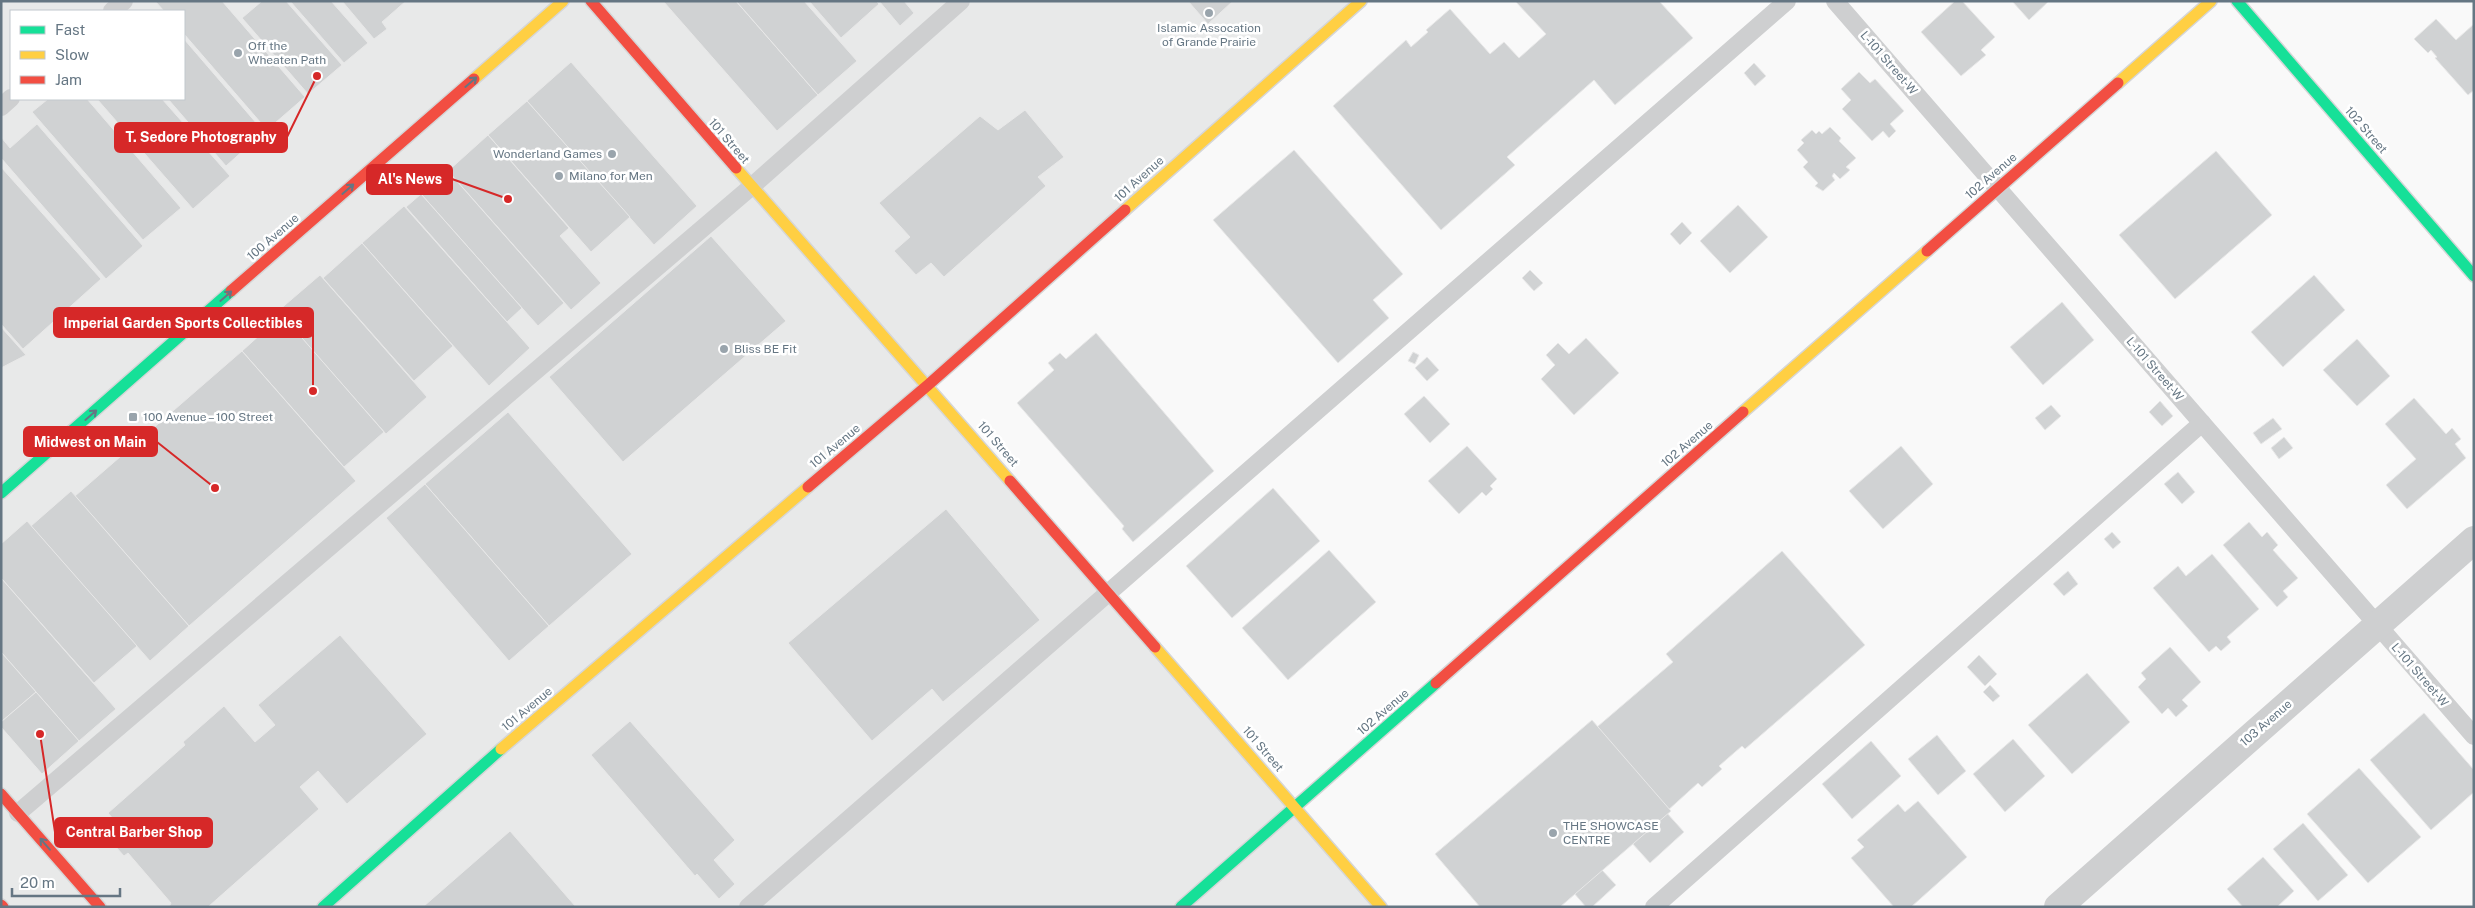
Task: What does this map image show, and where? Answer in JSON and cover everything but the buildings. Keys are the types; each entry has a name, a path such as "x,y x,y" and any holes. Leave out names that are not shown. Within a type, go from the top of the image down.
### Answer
{"street":[{"name":"100 Avenue","path":"1,493 563,1"},
{"name":"101 Street","path":"591,1 751,187 1110,592 1381,907"},
{"name":"101 Avenue","path":"322,907 465,779 928,385 1361,1"},
{"name":"102 Avenue","path":"1181,907 2211,1"},
{"name":"102 Street","path":"2237,1 2474,276"},
{"name":"103 Avenue","path":"2058,907 2474,540"},
{"path":"1,794 100,907"}],"lane":[{"path":"113,10 124,1"},
{"path":"18,813 751,187 961,1"},
{"path":"748,907 1787,1"},
{"name":"L-101 Street-W","path":"1836,1 2474,736"},
{"path":"1654,907 2202,423"}],"shaded area":[{"path":"1,1 1361,1 928,385 1381,907 1,907"}],"traffic: fast":[{"path":"2237,1 2474,276"},
{"path":"1,493 231,291"},
{"path":"1181,907 1436,683"},
{"path":"323,907 501,749"}],"traffic: slow":[{"path":"474,79 563,1"},
{"path":"1125,210 1361,1"},
{"path":"2118,83 2211,1"},
{"path":"736,168 1010,481"},
{"path":"1743,412 1927,251"},
{"path":"501,749 808,487"},
{"path":"1155,647 1381,907"}],"traffic: jam":[{"path":"591,1 736,168"},
{"path":"231,291 474,79"},
{"path":"1927,251 2118,83"},
{"path":"808,487 928,385 1125,210"},
{"path":"1436,683 1743,412"},
{"path":"1010,481 1155,647"},
{"path":"1,794 100,907"}],"place":[{"name":"Islamic Assocation of Grande Prairie","path":"1209,13"},
{"name":"Off the Wheaten Path","path":"238,53"},
{"name":"T. Sedore Photography","path":"317,76"},
{"name":"Wonderland Games","path":"612,154"},
{"name":"Milano for Men","path":"559,176"},
{"name":"Al's News","path":"508,199"},
{"name":"Bliss BE Fit","path":"724,349"},
{"name":"Imperial Garden Sports Collectibles","path":"313,391"},
{"name":"100 Avenue – 100 Street","path":"133,417"},
{"name":"Midwest on Main","path":"215,488"},
{"name":"Central Barber Shop","path":"40,734"},
{"name":"THE SHOWCASE CENTRE","path":"1553,833"}]}
